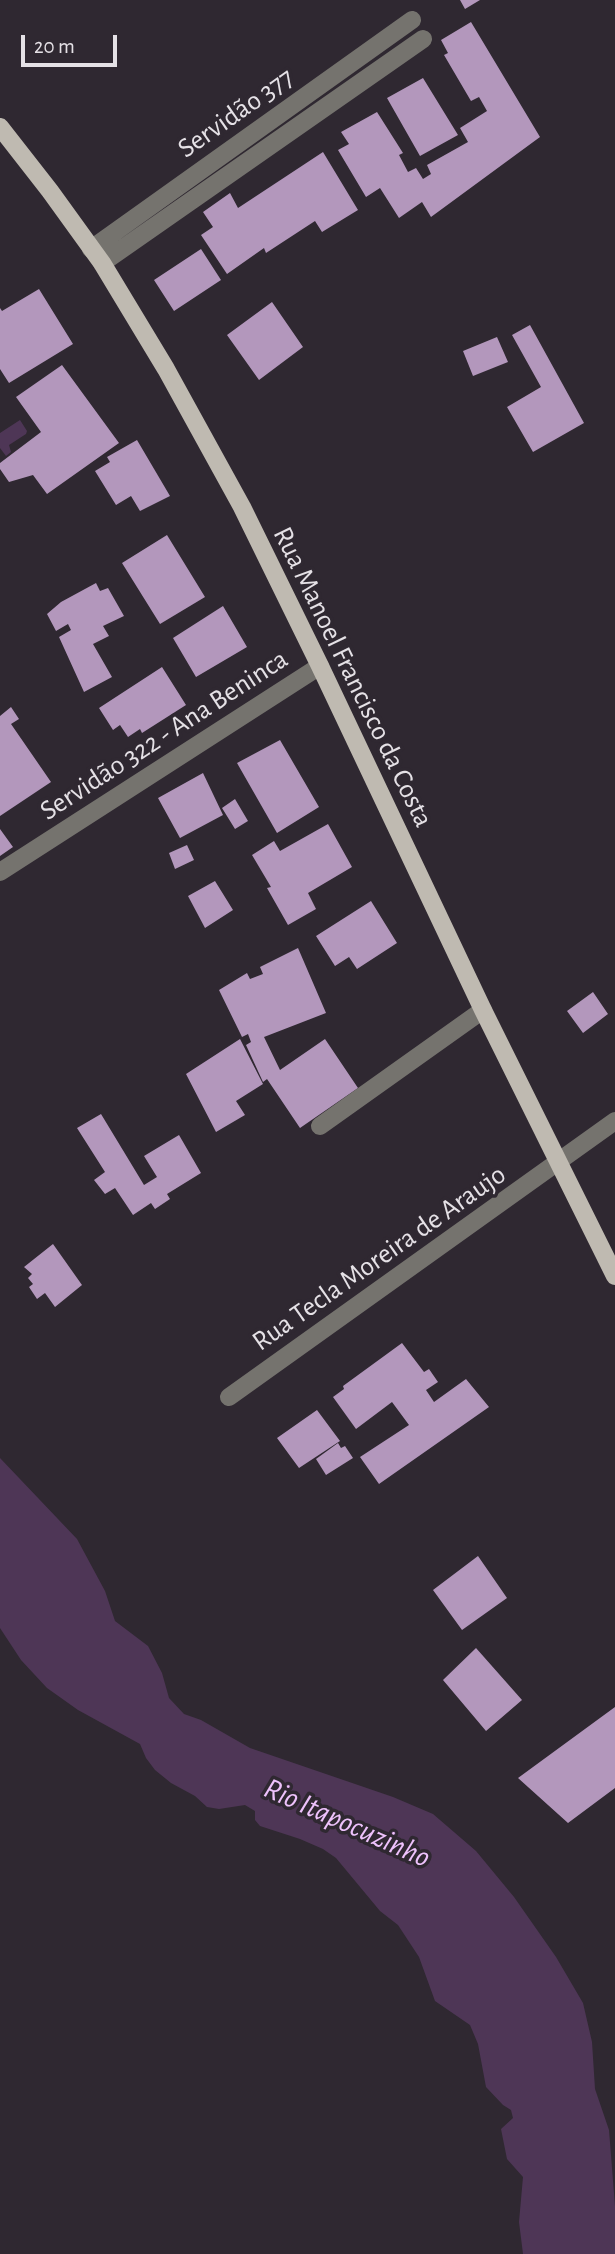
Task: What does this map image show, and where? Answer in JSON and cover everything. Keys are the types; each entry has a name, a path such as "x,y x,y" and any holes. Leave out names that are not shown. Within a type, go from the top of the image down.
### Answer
{"main road":[{"name":"Rua Manoel Francisco da Costa","path":"0,127 96,256 166,369 209,446 272,567 482,1010 615,1276"}],"street":[{"name":"Servidão 377","path":"96,256 412,20"},
{"path":"96,256 423,39"},
{"name":"Servidão 322 - Ana Beninca","path":"0,872 320,666"},
{"path":"320,1126 482,1010"},
{"name":"Rua Tecla Moreira de Araujo","path":"229,1397 615,1121"}],"water":[{"path":"20,420 27,431 26,434 9,445 11,452 6,456 0,448 0,433"},
{"name":"Rio Itapocuzinho","path":"0,1458 77,1539 105,1591 115,1621 148,1646 162,1673 169,1698 184,1714 201,1720 250,1748 393,1797 433,1814 476,1851 514,1897 556,1957 583,2003 592,2042 595,2089 609,2130 615,2206 615,2254 523,2254 519,2222 523,2177 507,2159 501,2129 513,2118 511,2110 486,2087 478,2044 470,2025 435,2001 419,1957 398,1925 380,1911 336,1858 300,1839 260,1826 255,1820 255,1811 245,1805 219,1809 207,1807 155,1770 140,1744 78,1710 47,1688 21,1660 0,1628"}],"building":[{"path":"460,0 480,0 465,9"},
{"path":"471,22 540,137 431,217 422,202 399,218 380,188 366,197 338,150 349,144 341,132 377,112 403,153 399,155 408,172 416,168 423,179 431,174 427,165 468,142 460,128 487,111 479,97 471,101 444,55 448,53 441,40"},
{"path":"423,78 458,135 420,156 387,98"},
{"path":"323,152 358,210 322,232 315,221 266,253 264,248 227,274 201,235 213,227 203,212 230,193 238,208"},
{"path":"201,249 221,280 174,311 154,280"},
{"path":"39,289 73,344 9,383 0,369 0,308 2,311"},
{"path":"272,302 303,347 259,380 227,335"},
{"path":"530,325 584,423 533,452 507,407 541,387 512,335"},
{"path":"497,337 508,362 473,376 463,351"},
{"path":"62,365 119,443 47,494 33,475 9,482 0,469 0,463 41,432 16,397"},
{"path":"137,440 170,496 140,511 131,496 116,505 95,471 110,462 107,457"},
{"path":"167,535 205,597 160,624 122,563"},
{"path":"96,583 100,591 108,588 124,616 103,626 109,636 93,644 112,677 84,692 59,637 71,630 68,624 56,631 47,614 61,602"},
{"path":"223,606 247,647 196,677 173,638"},
{"path":"162,667 186,705 142,733 140,729 128,737 120,725 113,730 99,708"},
{"path":"11,707 19,719 11,724 51,782 0,816 0,716"},
{"path":"280,740 319,807 277,833 237,763"},
{"path":"203,773 223,815 180,838 158,798"},
{"path":"235,799 248,821 235,829 222,808"},
{"path":"328,824 352,867 308,893 316,909 288,925 267,888 271,887 252,855 274,841 280,851"},
{"path":"0,829 13,847 0,856"},
{"path":"187,845 194,860 175,869 169,853"},
{"path":"215,881 233,910 205,928 188,896"},
{"path":"371,901 397,943 357,969 349,957 335,966 316,936"},
{"path":"298,948 326,1013 264,1037 280,1070 325,1039 358,1088 300,1128 267,1079 263,1082 246,1045 251,1042 248,1034 242,1037 219,990 247,973 250,979 263,974 260,967"},
{"path":"593,992 608,1014 583,1033 567,1011"},
{"path":"240,1039 263,1084 236,1101 245,1115 216,1132 186,1074"},
{"path":"101,1114 144,1185 157,1177 144,1156 179,1135 201,1173 167,1194 170,1199 155,1209 151,1203 133,1215 115,1188 105,1194 94,1180 105,1172 77,1128"},
{"path":"53,1244 82,1285 55,1307 45,1293 37,1299 29,1287 33,1284 28,1278 32,1274 24,1267"},
{"path":"402,1343 424,1372 429,1369 438,1382 426,1390 434,1402 466,1379 489,1407 379,1484 360,1457 409,1425 392,1402 356,1429 333,1397 344,1389 343,1386"},
{"path":"317,1410 340,1441 299,1468 277,1438"},
{"path":"338,1443 341,1448 345,1446 353,1458 326,1475 316,1459"},
{"path":"478,1556 507,1598 462,1630 433,1590"},
{"path":"476,1648 522,1700 486,1731 443,1680"},
{"path":"615,1707 615,1788 568,1823 518,1778"}]}
